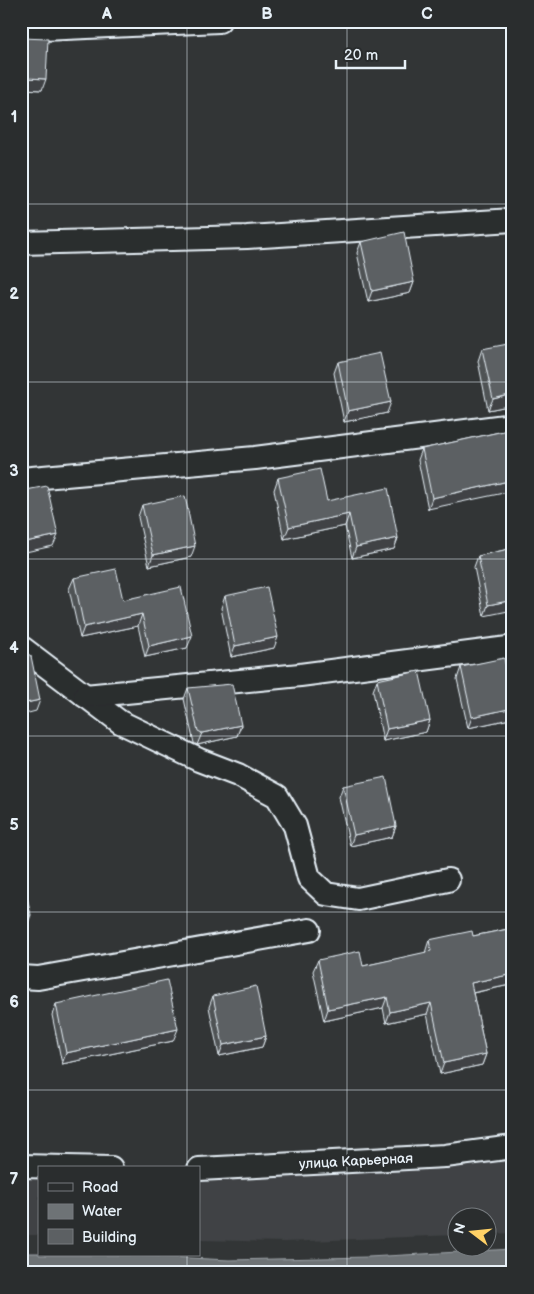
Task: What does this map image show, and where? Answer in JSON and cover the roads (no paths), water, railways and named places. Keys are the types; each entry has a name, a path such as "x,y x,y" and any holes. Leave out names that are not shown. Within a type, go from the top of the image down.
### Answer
{"street":[{"path":"21,30 219,21"},
{"path":"21,243 246,237 513,220"},
{"path":"21,478 255,458 513,425"},
{"path":"21,647 120,722 199,760 238,775 277,796 295,826 308,878 326,894 358,899 448,880"},
{"path":"85,696 300,675 508,648"},
{"path":"21,977 38,978 309,930"},
{"name":"улица Карьерная","path":"200,1169 437,1156 513,1147"},
{"path":"21,1166 38,1166"}],"water":[{"path":"513,1249 513,1273 21,1273 21,1253 38,1253 38,1256 149,1256 229,1260 368,1257 446,1253 446,1256 496,1256 496,1250"}]}
